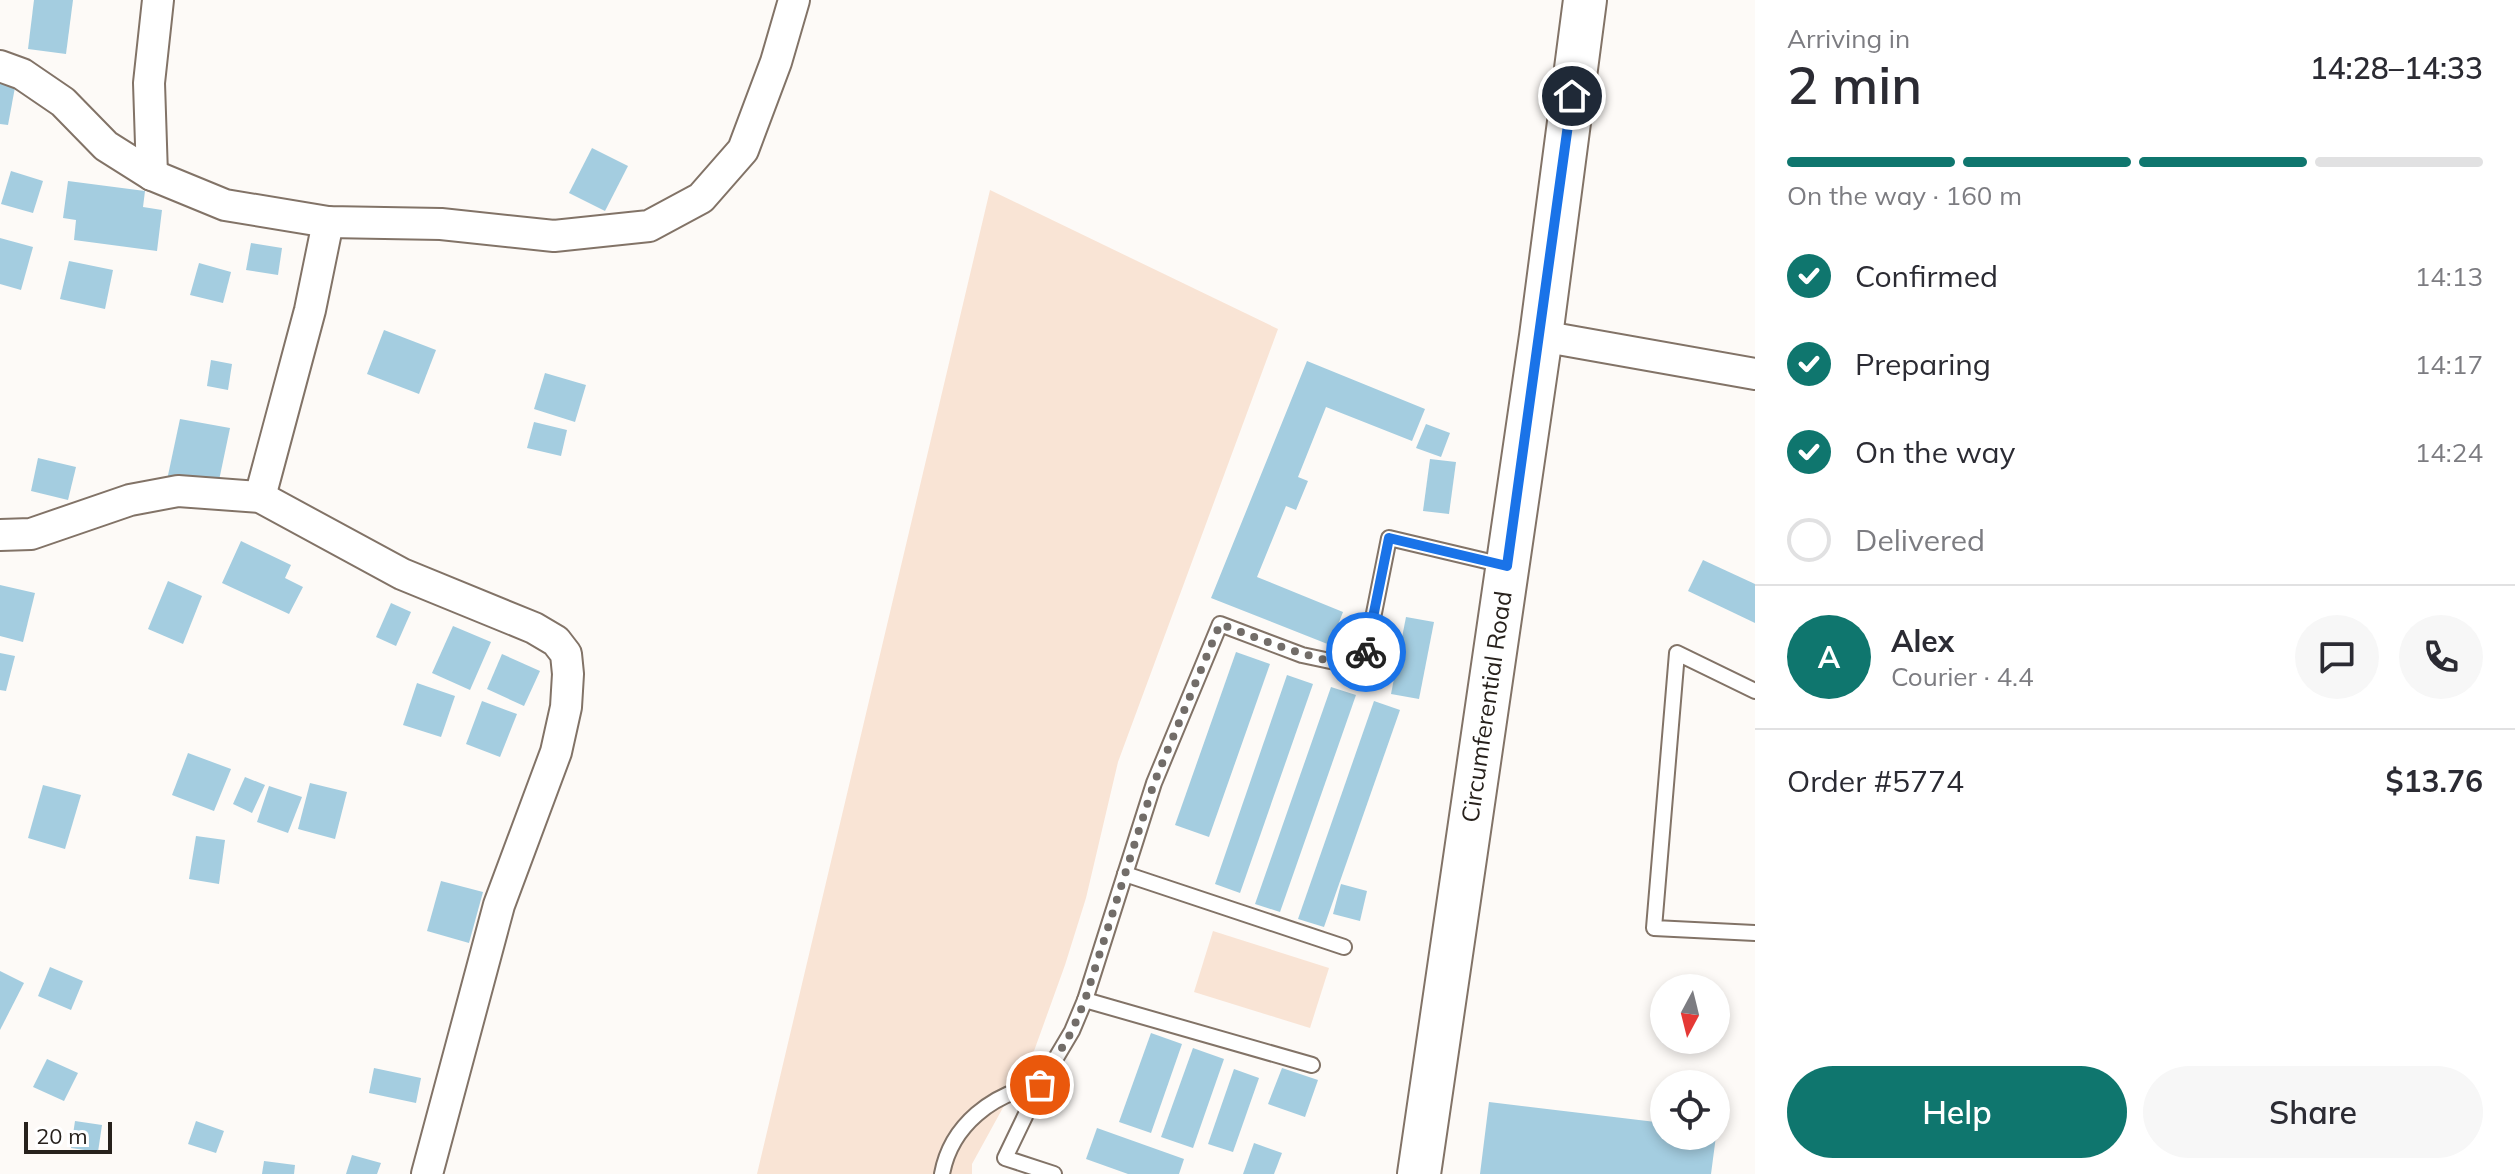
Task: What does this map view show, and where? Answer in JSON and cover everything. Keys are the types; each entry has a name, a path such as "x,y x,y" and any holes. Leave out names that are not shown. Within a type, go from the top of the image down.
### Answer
{"main road":[{"name":"Circumferential Road","path":"1419,1174 1541,336 1585,0"}],"street":[{"path":"152,175 149,83 158,0"},
{"path":"0,66 22,74 63,102 106,146 152,175 225,205 328,222 441,224 554,236 649,226 701,198 743,150 776,62 794,0"},
{"path":"260,497 310,310 328,222"},
{"path":"1541,336 1755,374"},
{"path":"0,535 31,534 130,500 178,491 260,497 402,574 534,628 556,641 566,654 566,707 556,752 499,905 427,1174"}],"lane":[{"path":"1054,1174 1005,1158 1040,1085 1072,1031 1085,1000 1166,754 1220,624 1302,655 1363,668 1389,538 1507,566"},
{"path":"1755,691 1677,653 1654,928 1755,933"},
{"path":"1125,874 1344,947"},
{"path":"1085,1000 1312,1065"},
{"path":"942,1174 948,1150 970,1120 1005,1094 1040,1085"}],"shaded area":[{"path":"990,190 1278,329 1118,762 1086,898 1034,1051 972,1164 972,1174 757,1174"},
{"path":"1213,931 1329,968 1310,1028 1194,992"}],"building":[{"path":"34,0 73,0 66,54 28,49"},
{"path":"0,79 16,82 8,125 0,124"},
{"path":"592,148 628,166 605,211 569,193"},
{"path":"11,171 43,181 33,213 1,204"},
{"path":"68,181 145,191 143,207 162,210 157,251 74,240 76,220 63,218"},
{"path":"0,238 33,247 21,290 0,284"},
{"path":"251,243 282,248 278,275 246,270"},
{"path":"69,261 113,270 105,309 60,299"},
{"path":"199,263 231,272 223,303 190,295"},
{"path":"384,330 436,350 419,394 367,374"},
{"path":"211,360 232,364 228,390 207,386"},
{"path":"1307,361 1425,409 1412,441 1326,407 1298,477 1308,481 1296,510 1286,506 1257,577 1343,612 1330,645 1211,598"},
{"path":"545,373 586,385 575,422 534,409"},
{"path":"180,419 230,428 217,490 167,480"},
{"path":"534,422 567,430 561,456 527,448"},
{"path":"1426,424 1450,433 1441,457 1416,448"},
{"path":"38,458 76,467 68,500 31,491"},
{"path":"1430,459 1456,462 1449,514 1423,511"},
{"path":"241,541 291,565 285,578 303,587 289,614 222,583"},
{"path":"1703,560 1755,584 1755,623 1688,591"},
{"path":"168,581 202,596 183,644 148,629"},
{"path":"0,585 35,593 23,642 0,636"},
{"path":"391,603 411,612 396,646 376,637"},
{"path":"1406,617 1434,622 1419,699 1391,694"},
{"path":"453,626 491,642 470,690 432,673"},
{"path":"1236,652 1270,664 1209,837 1175,825"},
{"path":"0,653 15,656 6,691 0,690"},
{"path":"502,654 540,671 524,706 487,689"},
{"path":"1287,675 1313,684 1240,893 1215,884"},
{"path":"417,683 455,696 441,737 403,725"},
{"path":"1331,687 1356,695 1280,912 1255,904"},
{"path":"482,701 517,714 500,757 466,744"},
{"path":"1374,701 1400,710 1324,927 1298,919"},
{"path":"188,753 231,769 214,811 172,795"},
{"path":"245,777 265,785 252,813 233,804"},
{"path":"310,783 347,792 335,839 298,829"},
{"path":"43,785 81,795 65,849 28,838"},
{"path":"269,786 302,797 288,833 257,822"},
{"path":"196,836 225,840 219,884 189,879"},
{"path":"441,881 483,892 469,943 427,931"},
{"path":"1341,884 1367,891 1360,921 1333,914"},
{"path":"50,967 83,981 71,1010 38,996"},
{"path":"0,971 24,983 0,1030"},
{"path":"1151,1033 1182,1044 1151,1133 1119,1122"},
{"path":"1193,1048 1224,1059 1193,1148 1161,1137"},
{"path":"47,1059 78,1073 64,1101 33,1087"},
{"path":"374,1068 421,1078 416,1103 369,1093"},
{"path":"1282,1068 1318,1080 1305,1117 1268,1104"},
{"path":"1234,1069 1259,1078 1233,1152 1208,1144"},
{"path":"1489,1102 1650,1121 1650,1150 1714,1150 1711,1174 1480,1174"},
{"path":"75,1121 102,1125 98,1152 71,1148"},
{"path":"196,1121 224,1131 216,1153 188,1144"},
{"path":"1097,1128 1184,1159 1179,1174 1128,1174 1086,1159"},
{"path":"1254,1143 1282,1153 1274,1174 1243,1174"},
{"path":"352,1155 381,1163 377,1174 346,1174"},
{"path":"264,1161 295,1165 294,1174 262,1174"}],"way so far":[{"path":"1040,1085 1072,1031 1085,1000 1154,783 1220,624 1302,655 1331,662 1363,668 1366,652"}],"route":[{"path":"1366,652 1389,538 1507,566 1572,96"}]}
